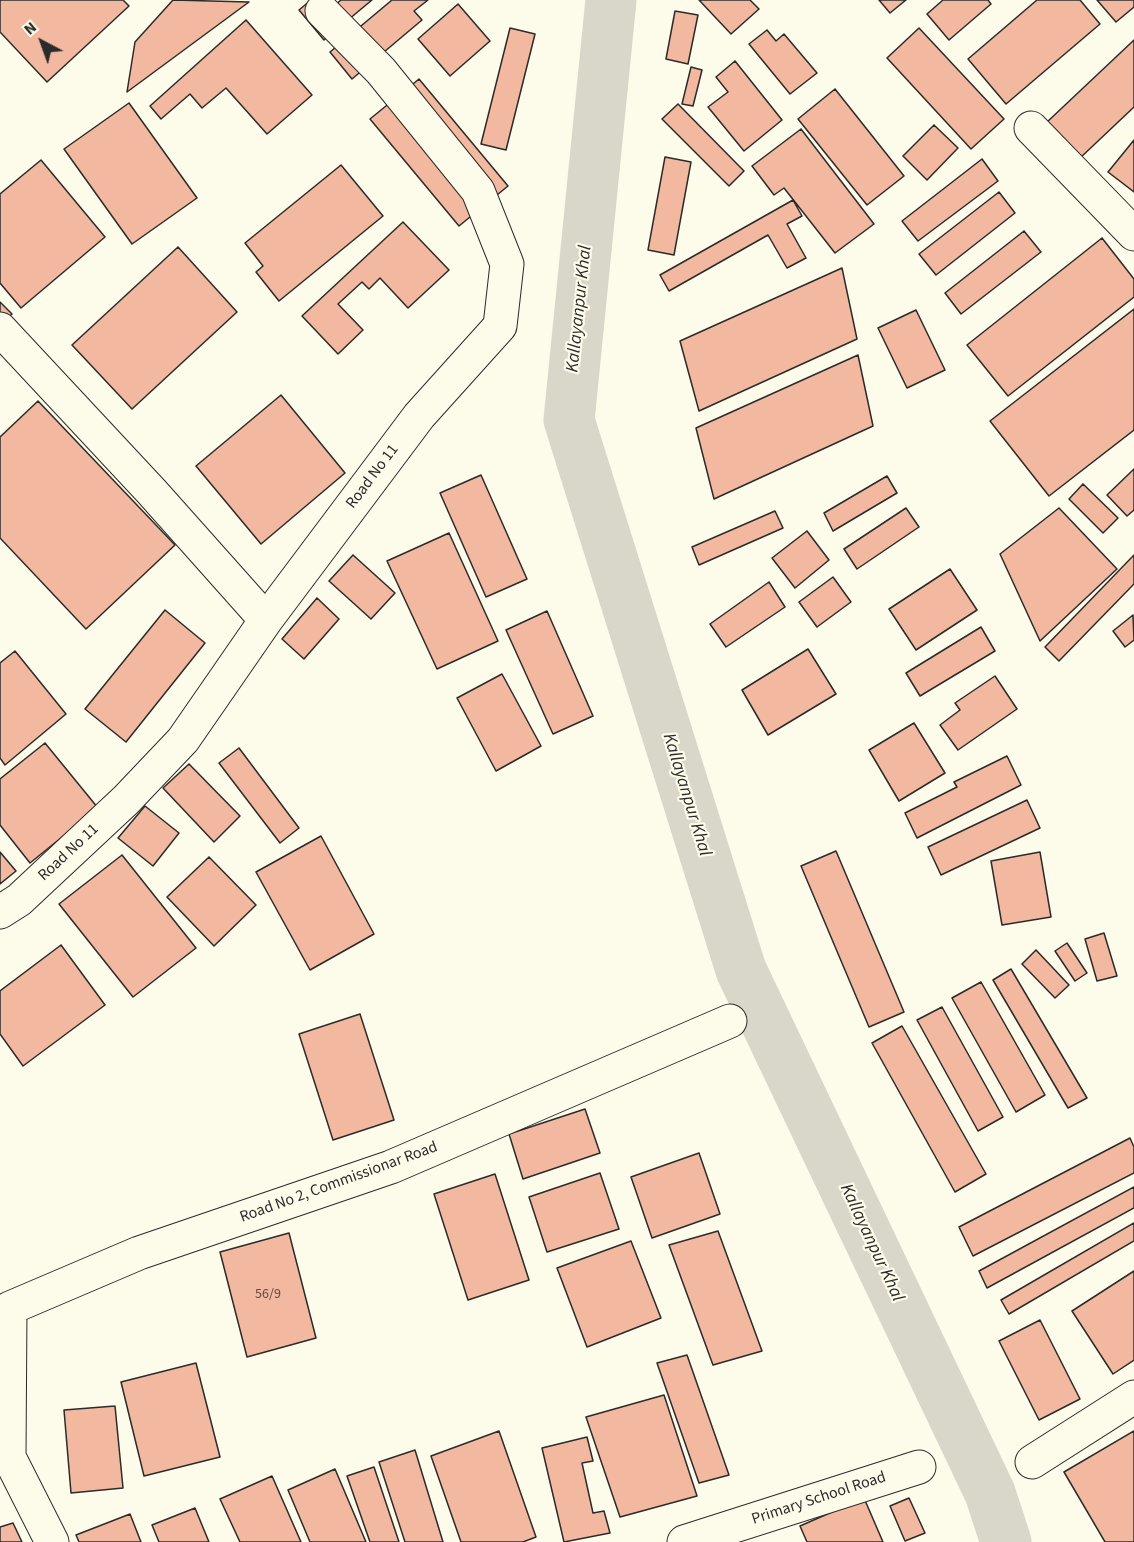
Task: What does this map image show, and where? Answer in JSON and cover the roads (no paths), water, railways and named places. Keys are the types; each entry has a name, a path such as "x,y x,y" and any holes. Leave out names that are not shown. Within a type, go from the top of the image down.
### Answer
{"street":[{"name":"Road No 11","path":"0,912 19,900 126,800 183,740 266,620 419,416 500,326 507,264 478,191 381,71 322,11"},
{"path":"1031,128 1134,234"},
{"path":"0,328 152,492 266,620"},
{"name":"Road No 2, Commissionar Road","path":"52,1542 9,1457 10,1308 139,1253 391,1167 730,1021"},
{"path":"1032,1462 1134,1397"},
{"name":"Primary School Road","path":"684,1542 919,1467"}],"waterway":[{"name":"Kallayanpur Khal","path":"611,0 569,420 741,970 990,1493 1006,1542"}]}
